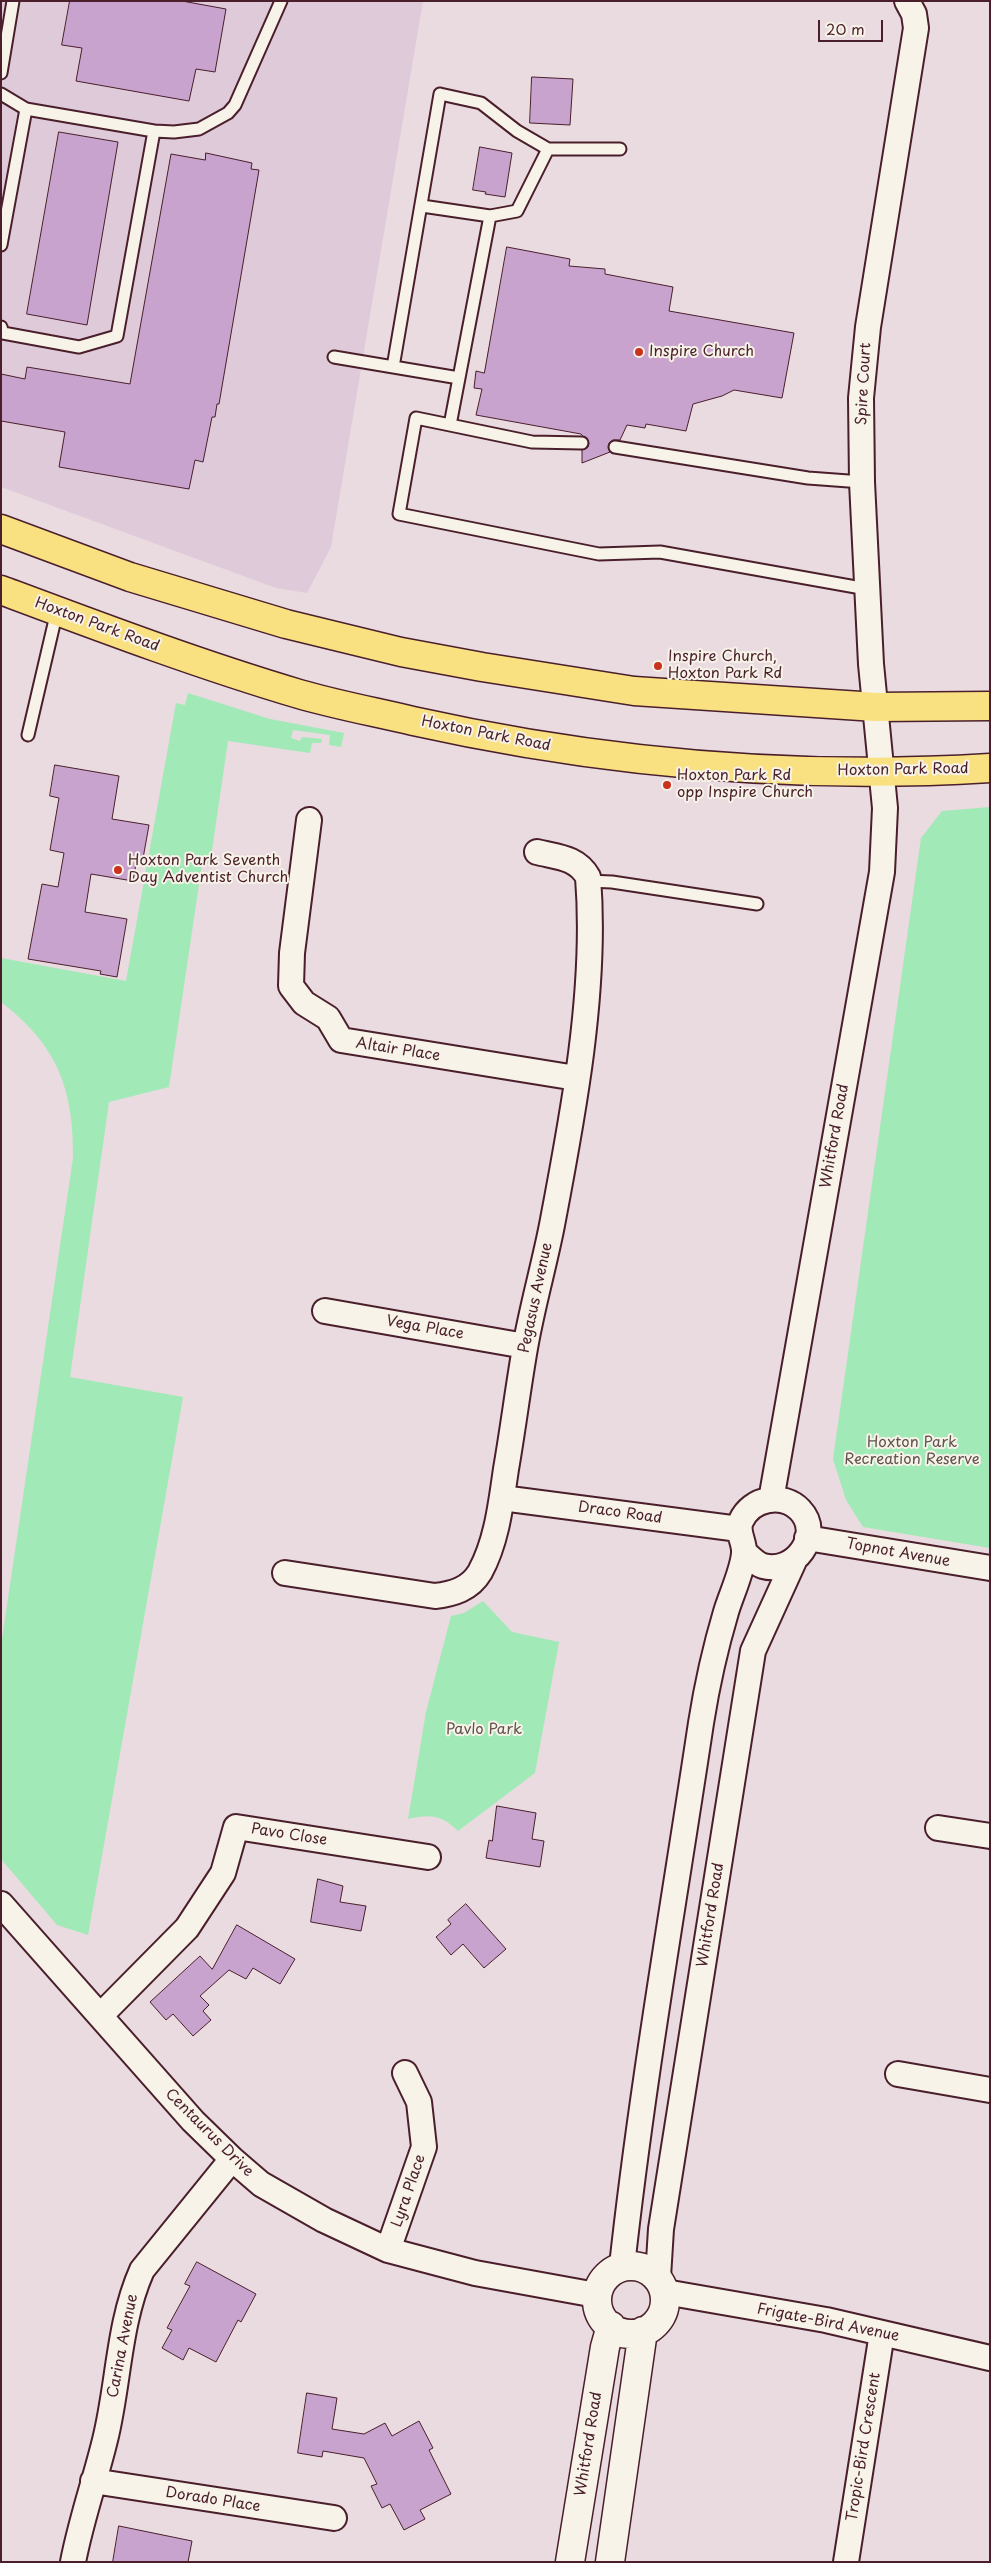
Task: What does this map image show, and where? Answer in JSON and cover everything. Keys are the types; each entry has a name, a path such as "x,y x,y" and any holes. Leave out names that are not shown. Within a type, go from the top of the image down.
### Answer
{"main road":[{"path":"1,529 130,577 419,655 634,690 876,707 990,706"},
{"name":"Hoxton Park Road","path":"1,590 129,638 301,694 448,728 570,750 708,766 883,772 990,768"}],"street":[{"name":"Spire Court","path":"883,772 871,674 862,482 861,398 868,326 916,28 914,14 907,1"},
{"name":"Whitford Road","path":"771,1500 882,872 886,808 883,772"},
{"name":"Altair Place","path":"309,820 292,952 291,986 304,1003 328,1018 341,1040 576,1078"},
{"path":"537,852 564,858 582,866 588,881"},
{"name":"Pegasus Avenue","path":"285,1573 415,1594 452,1594 467,1586 480,1572 487,1558 502,1498 525,1346 552,1225 576,1078 590,967 588,881"},
{"name":"Vega Place","path":"325,1311 525,1346"},
{"name":"Draco Road","path":"502,1498 739,1529"},
{"path":"622,2266 708,1679 744,1552 739,1529 741,1520 749,1509 764,1500 782,1500 800,1510 808,1526 806,1547 794,1562 776,1568 761,1566 744,1552"},
{"name":"Topnot Avenue","path":"807,1538 990,1568"},
{"name":"Whitford Road","path":"662,2284 661,2229 753,1651 794,1562"},
{"name":"Pavo Close","path":"101,2015 187,1928 222,1873 236,1827 428,1857"},
{"path":"938,1828 990,1836"},
{"name":"Centaurus Drive","path":"1,1904 193,2121 261,2184 324,2220 388,2250 475,2273 596,2295"},
{"name":"Lyra Place","path":"388,2250 424,2147 419,2102 405,2073"},
{"path":"898,2074 990,2090"},
{"name":"Carina Avenue","path":"73,2562 105,2440 127,2314 134,2288 142,2270 232,2159"},
{"path":"622,2266 640,2266 662,2284 663,2313 652,2328 633,2334 618,2332 602,2318 596,2295 606,2275 622,2266"},
{"name":"Frigate-Bird Avenue","path":"662,2284 990,2358"},
{"name":"Whitford Road","path":"570,2562 604,2347 611,2326"},
{"path":"610,2562 643,2331"},
{"name":"Tropic-Bird Crescent","path":"846,2562 882,2333"},
{"name":"Dorado Place","path":"93,2481 334,2518"}],"lane":[{"path":"1,73 14,1"},
{"path":"1,94 26,108 154,132 199,129 228,113 235,104 281,1"},
{"path":"393,367 440,94 481,103 517,131 548,149 620,149"},
{"path":"1,245 26,108"},
{"path":"1,327 3,334 79,347 117,336 154,132"},
{"path":"422,206 490,216 517,211 548,149"},
{"path":"450,425 490,216"},
{"path":"334,357 459,378"},
{"path":"582,443 532,442 416,418 399,514 599,554 660,552 867,589"},
{"path":"616,447 808,478 862,482"},
{"path":"28,734 57,611"},
{"path":"588,881 619,883 758,904"}],"shaded area":[{"path":"1,1 423,1 331,547 307,593 276,588 1,487"}],"green space":[{"path":"188,693 270,719 344,733 341,747 329,745 330,735 293,730 291,738 300,741 302,737 322,739 321,743 312,743 310,753 228,741 210,864 202,864 169,1087 109,1102 70,1377 183,1397 88,1935 57,1925 1,1859 1,1646 73,1158 70,1111 58,1070 49,1052 36,1035 1,1002 1,958 126,981 176,703 185,705"},
{"name":"Hoxton Park Recreation Reserve","path":"990,807 990,1548 863,1527 846,1500 833,1459 921,838 942,811"},
{"name":"Pavlo Park","path":"483,1601 512,1632 559,1642 535,1773 458,1831 447,1822 435,1817 408,1819 426,1712 451,1616 464,1613"}],"building":[{"path":"70,1 182,1 226,9 215,72 196,69 189,101 76,81 82,48 62,45"},
{"path":"532,77 573,79 570,125 530,123"},
{"path":"59,132 118,142 87,325 27,314"},
{"path":"480,147 512,153 505,197 473,190"},
{"path":"206,153 252,163 251,169 259,170 219,404 217,404 215,417 212,417 203,462 195,460 189,489 59,467 65,432 1,421 1,374 25,379 27,367 130,384 171,154 205,160"},
{"name":"Inspire Church","path":"507,247 570,259 569,266 605,269 605,274 673,287 669,311 794,333 782,398 734,390 722,396 693,404 686,431 646,424 645,428 627,425 620,440 613,440 609,443 610,452 582,463 582,450 588,447 589,443 581,434 476,415 482,389 474,388 476,371 484,373"},
{"name":"Hoxton Park Seventh Day Adventist Church","path":"55,765 119,776 112,819 149,825 142,864 136,864 133,881 91,874 85,912 127,919 117,977 100,974 101,971 28,959 42,884 58,887 64,853 50,850 59,798 50,796"},
{"path":"497,1806 536,1813 532,1839 544,1841 540,1867 486,1858 489,1840 492,1841"},
{"path":"318,1879 343,1886 340,1902 366,1906 361,1931 311,1922"},
{"path":"466,1904 506,1949 484,1968 463,1944 451,1955 436,1937 451,1924 448,1920"},
{"path":"237,1925 295,1959 280,1984 253,1968 246,1979 229,1970 200,1996 209,2005 203,2011 211,2020 193,2036 173,2014 166,2020 150,2002 200,1956 212,1969"},
{"path":"197,2262 256,2294 241,2322 238,2320 216,2362 189,2348 183,2360 162,2348 172,2330 167,2328 190,2286 185,2284"},
{"path":"307,2393 337,2398 332,2429 364,2434 385,2423 392,2436 419,2421 433,2448 429,2450 451,2494 420,2510 425,2519 404,2530 390,2504 382,2508 371,2486 377,2484 364,2458 323,2451 322,2457 298,2453"},
{"path":"119,2526 192,2541 188,2562 113,2562"}],"place":[{"name":"Inspire Church","path":"639,352"},
{"name":"Inspire Church, Hoxton Park Rd","path":"658,666"},
{"name":"Hoxton Park Rd opp Inspire Church","path":"667,785"},
{"name":"Hoxton Park Seventh Day Adventist Church","path":"118,870"}]}
